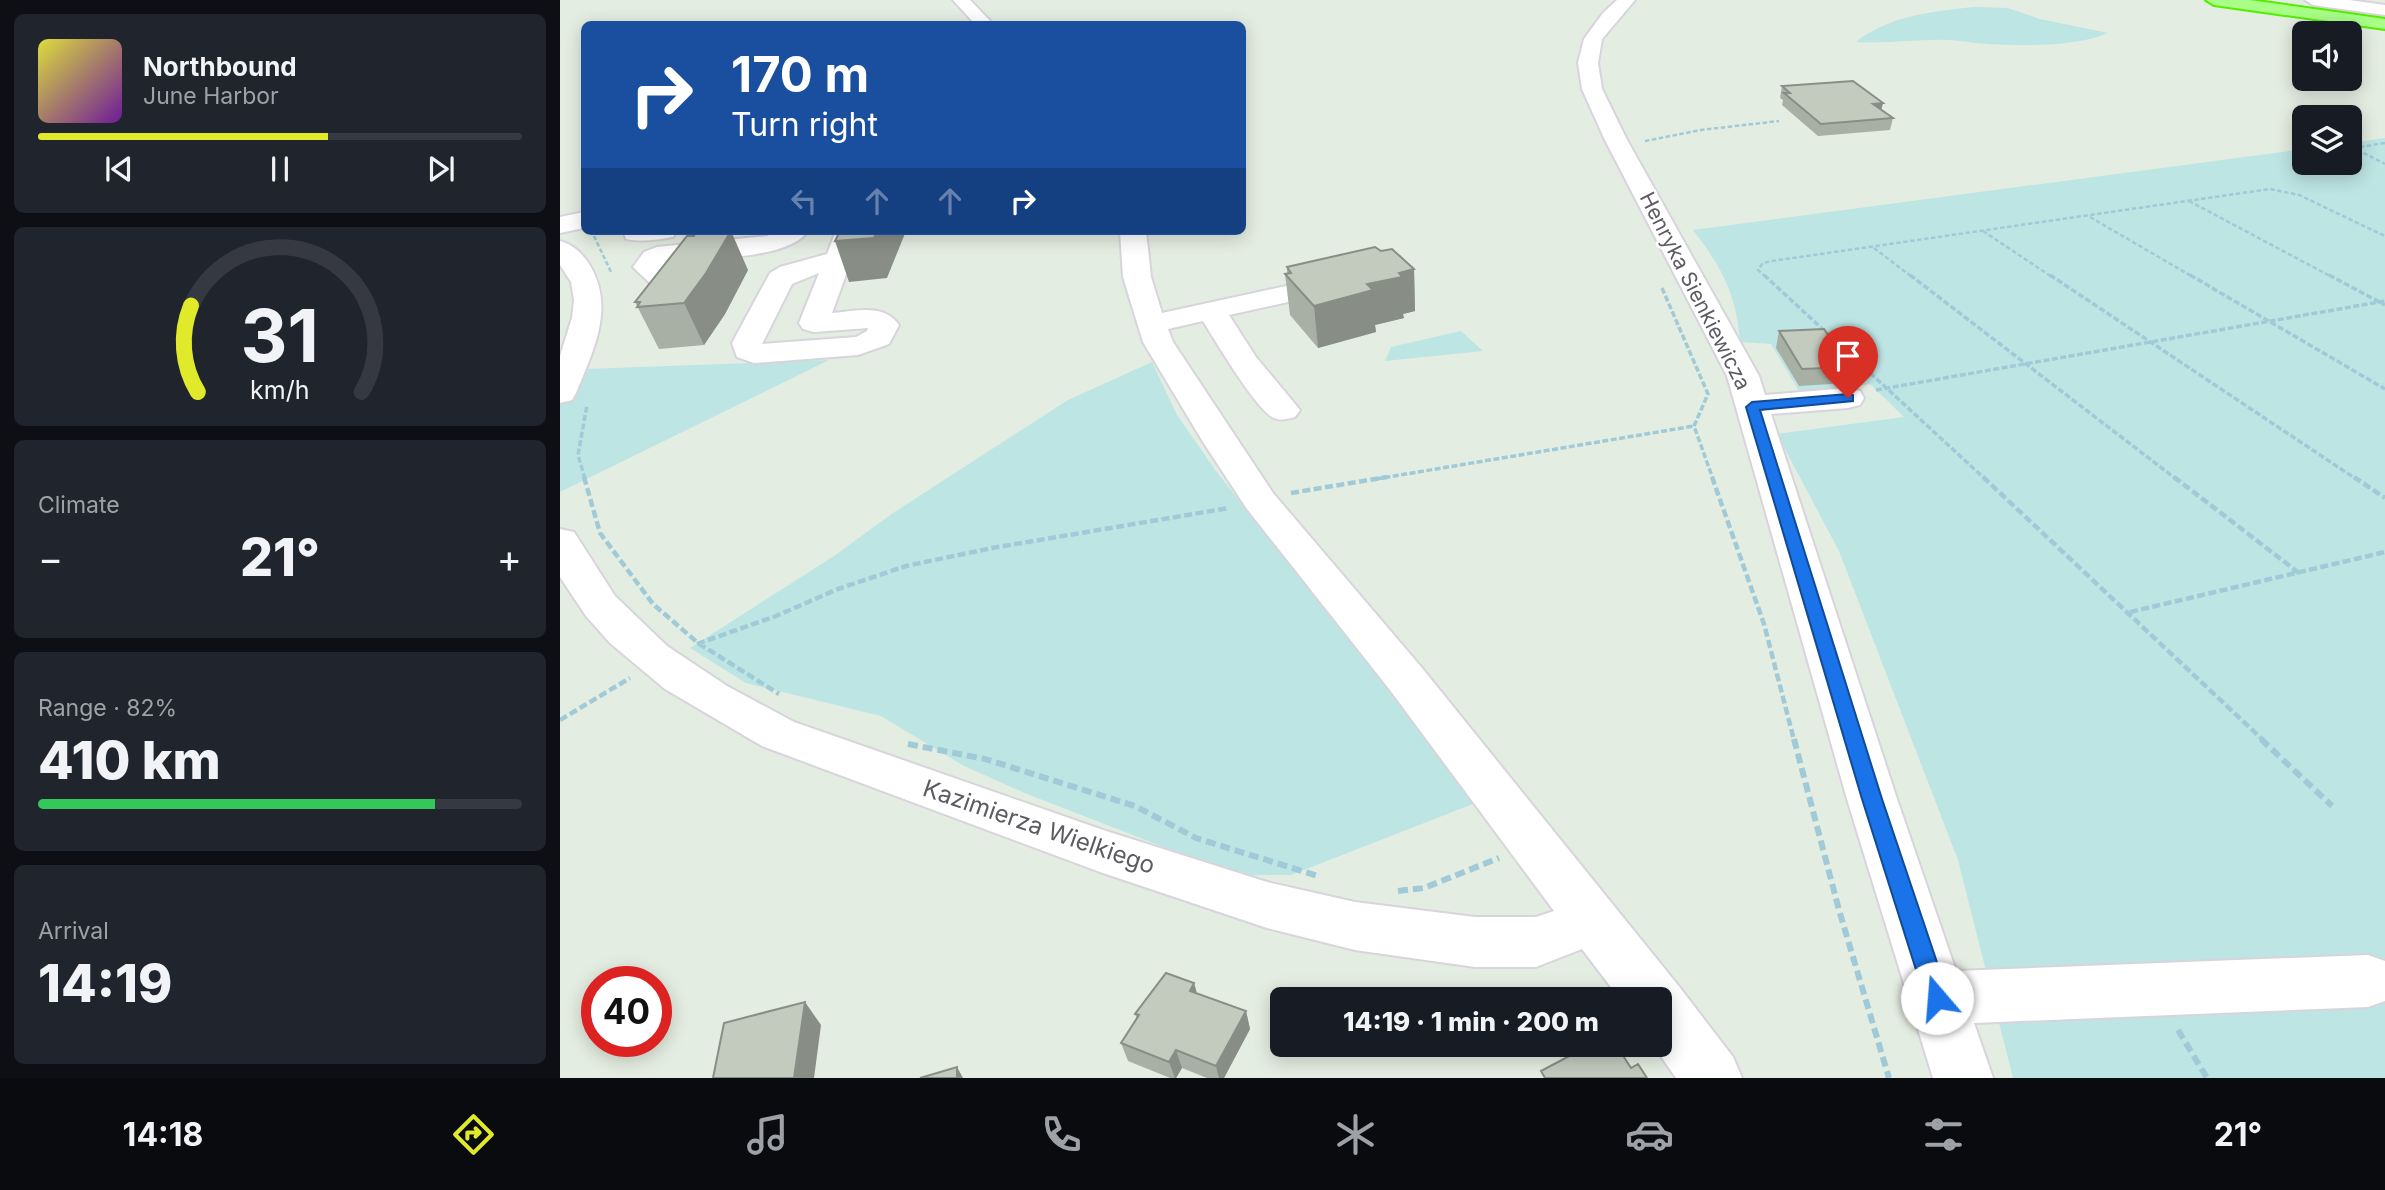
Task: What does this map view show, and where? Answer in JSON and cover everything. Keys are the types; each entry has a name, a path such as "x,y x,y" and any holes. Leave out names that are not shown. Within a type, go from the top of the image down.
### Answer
{"highway":[{"path":"2214,0 2385,24"},
{"path":"2260,0 2385,18"}],"street":[{"path":"961,0 981,21"},
{"name":"Henryka Sienkiewicza","path":"1627,0 1593,38 1588,76 1598,104 1622,151 1743,376 1872,799 1963,1078"},
{"path":"2314,0 2385,10"},
{"path":"560,225 581,221"},
{"path":"685,277 661,278 652,274 648,267 654,258 666,253 767,244 780,241 789,235"},
{"path":"814,323 847,235"},
{"path":"1133,235 1138,277 1151,324 1175,373 1260,501 1398,669 1645,987"},
{"path":"560,249 573,260 586,283 590,306 587,325 560,393"},
{"path":"754,329 878,319 884,325 882,334 875,341 858,346 754,354 748,350 747,343 754,329 780,279 790,273 838,259"},
{"path":"1151,324 1357,279"},
{"path":"1212,311 1243,362 1283,410"},
{"path":"1752,407 1848,398"},
{"name":"Kazimierza Wielkiego","path":"560,541 571,565 607,613 657,663 729,709 791,739 1100,851 1267,905 1355,926 1475,942 1536,942 1575,927 1590,917"},
{"path":"1937,998 2368,981"},
{"path":"1672,1023 1712,1078"}],"path":[{"path":"1622,151 1662,137 1779,121"},
{"path":"2385,143 2354,148 2385,164"},
{"path":"2332,806 2129,612 1758,270 1763,263 1772,261 2262,190 2280,190 2299,195 2385,236"},
{"path":"2189,201 2385,303"},
{"path":"2088,216 2385,389"},
{"path":"1982,231 2385,498"},
{"path":"594,235 611,275"},
{"path":"1873,247 2299,573"},
{"path":"1660,284 1708,394 1694,426 1764,624 1839,910 1889,1078"},
{"path":"1848,398 1887,388 2379,302"},
{"path":"589,397 578,455 600,533 653,604 698,643 791,701"},
{"path":"698,643 776,617 838,589 906,566 1186,513 1236,508 1279,495 1694,426"},
{"path":"2129,612 2385,552"},
{"path":"906,743 985,759 1122,802 1196,838 1322,877"},
{"path":"1391,891 1424,888 1474,870 1532,842"},
{"path":"2156,989 2207,1078"}],"shaded area":[{"path":"1974,7 2008,8 2040,19 2108,33 2078,41 2043,45 1948,40 1856,42 1882,26 1912,16"},
{"path":"2385,138 2385,1078 2013,1078 1958,860 1839,551 1777,434 1904,417 1870,384 1802,396 1771,344 1740,342 1735,310 1726,282 1712,256 1693,230 2292,151 2292,175 2362,175 2362,141"},
{"path":"1461,331 1483,351 1385,361 1391,347"},
{"path":"829,360 560,492 560,370"},
{"path":"1152,362 1177,415 1216,471 1478,802 1291,875 1251,875 1169,849 1027,794 964,766 881,716 746,683 690,648 1068,400"}],"building":[{"path":"1853,81 1883,103 1873,104 1893,118 1821,124 1784,93 1790,93 1782,86"},
{"path":"729,235 684,303 637,307 640,302 635,302 687,236"},
{"path":"838,235 875,235 874,238 835,241"},
{"path":"1375,247 1381,251 1392,249 1414,269 1399,273 1402,277 1367,284 1373,290 1314,306 1285,274 1291,273 1287,267"},
{"path":"1824,329 1850,367 1802,369 1779,331"},
{"path":"1166,973 1194,983 1190,991 1246,1011 1216,1066 1176,1050 1169,1062 1121,1043 1139,1015 1135,1014"},
{"path":"805,1002 794,1078 713,1078 724,1023"},
{"path":"1567,1057 1624,1057 1631,1068 1638,1064 1647,1078 1545,1078 1541,1071"},
{"path":"957,1067 957,1078 920,1078"}],"route":[{"path":"1848,398 1752,407 1872,799 1937,998"}]}
